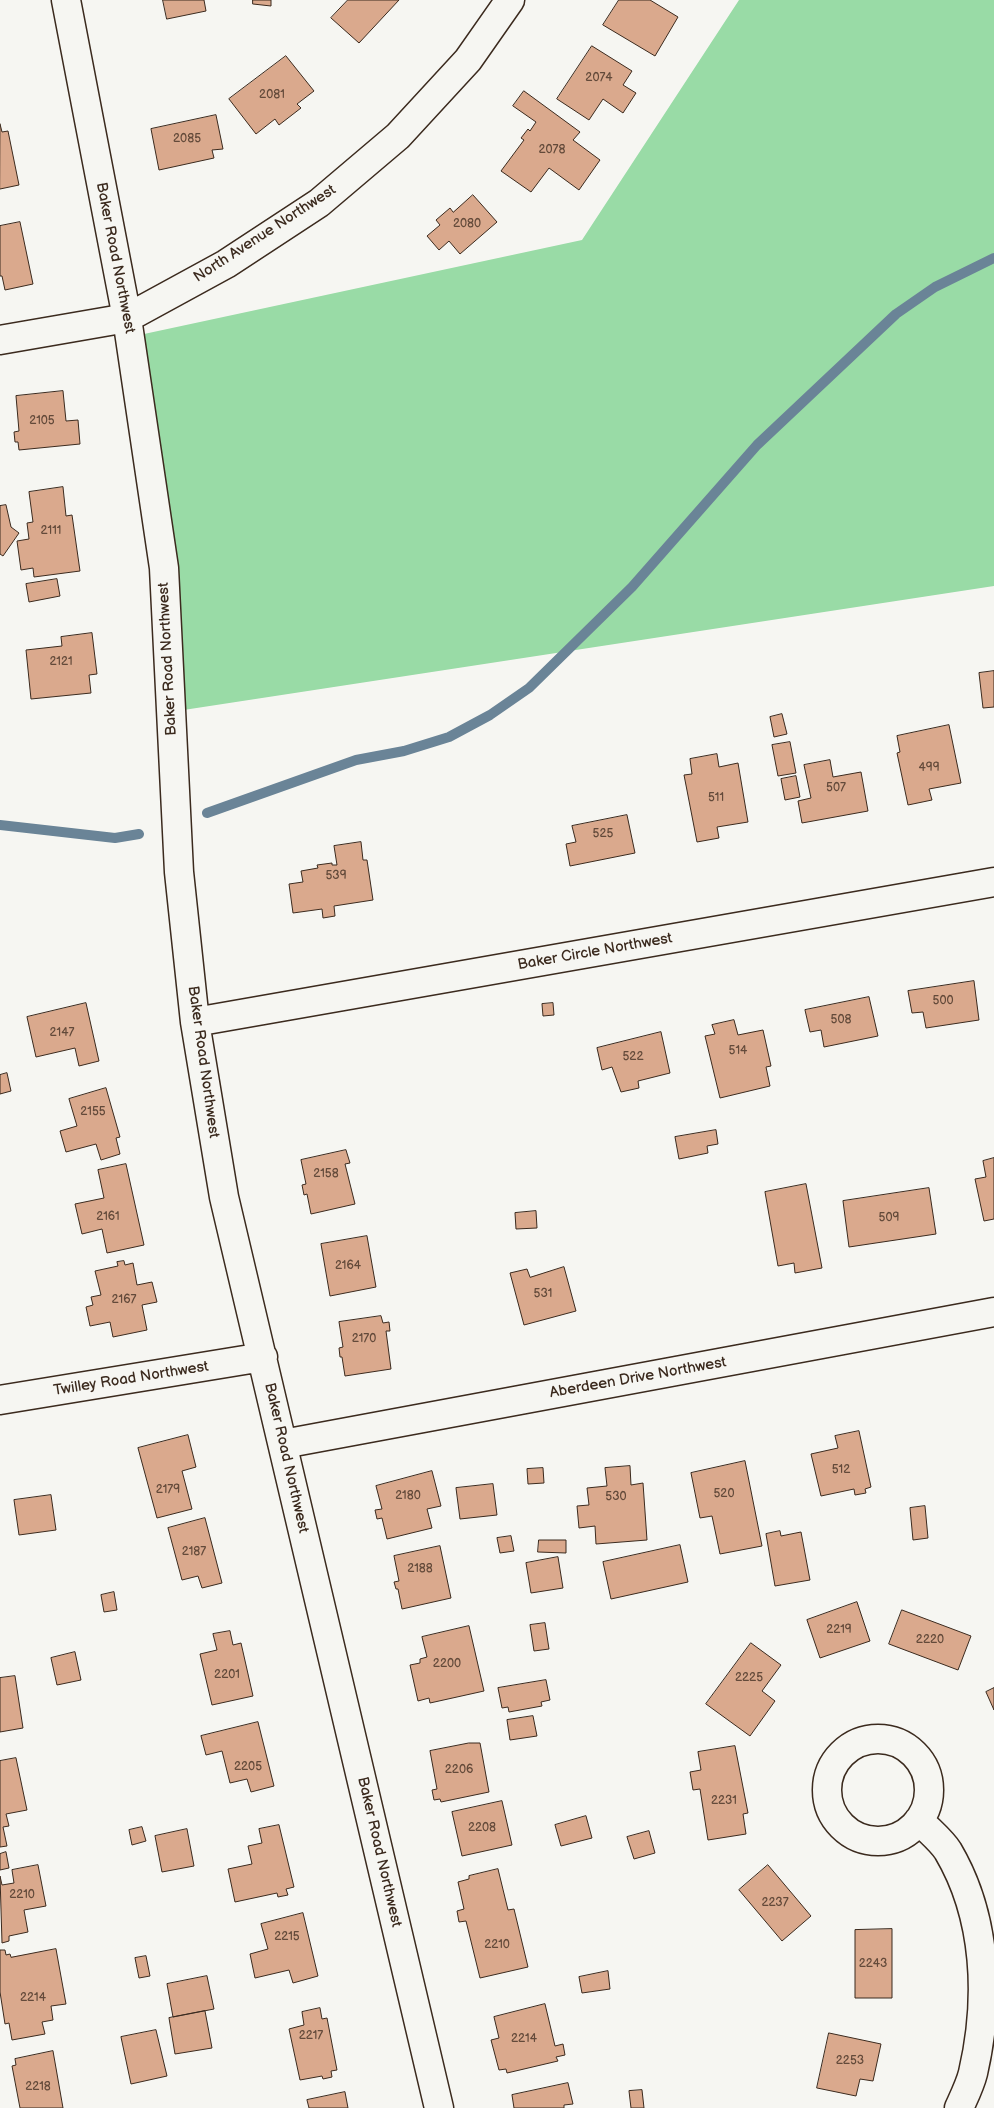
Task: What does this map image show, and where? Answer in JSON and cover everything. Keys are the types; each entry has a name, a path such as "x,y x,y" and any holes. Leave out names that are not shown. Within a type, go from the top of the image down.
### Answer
{"street":[{"name":"Baker Road Northwest","path":"66,0 127,318 164,568 179,872 195,1022 224,1197 439,2108"},
{"name":"North Avenue Northwest","path":"0,340 127,318 226,264 320,203 398,136 468,60 510,0"},
{"name":"Baker Circle Northwest","path":"195,1022 994,882"},
{"name":"Aberdeen Drive Northwest","path":"283,1444 994,1312"},
{"name":"Twilley Road Northwest","path":"0,1400 263,1357"},
{"path":"919,1820 947,1849 966,1889 980,1943 984,1999 973,2074 959,2108"}],"green space":[{"path":"739,0 994,0 994,586 177,711 144,334 582,240"}],"building":[{"path":"163,0 204,0 206,11 167,19"},
{"path":"253,0 271,0 271,6 253,4"},
{"path":"348,0 399,0 359,43 331,18"},
{"path":"619,0 650,0 678,17 655,56 603,25"},
{"path":"592,46 632,71 623,85 636,93 623,113 603,99 589,120 557,99"},
{"path":"286,56 314,91 297,104 301,108 279,125 275,119 256,134 229,99"},
{"path":"524,91 580,132 573,140 600,160 579,190 549,168 531,192 501,171 524,140 521,138 528,129 530,131 536,122 513,106"},
{"path":"216,115 223,149 212,150 214,158 159,170 151,129"},
{"path":"0,124 2,132 8,131 19,185 0,189"},
{"path":"473,195 497,222 460,254 449,241 439,250 427,236 440,225 436,220 450,208 453,212"},
{"path":"20,222 33,284 5,290 2,276 0,276 0,226"},
{"path":"63,391 66,421 78,420 80,444 19,450 18,442 15,442 14,432 19,431 16,396"},
{"path":"63,487 66,516 72,515 80,571 34,577 33,568 21,570 17,541 29,539 27,523 33,522 29,492"},
{"path":"6,505 11,527 19,533 3,556 0,554 0,506"},
{"path":"57,579 60,596 29,602 26,584"},
{"path":"92,633 97,674 89,675 91,693 31,699 26,650 62,646 61,637"},
{"path":"994,671 994,707 983,708 979,673"},
{"path":"782,714 787,734 774,737 770,717"},
{"path":"949,725 961,783 929,789 932,800 908,805 897,753 900,752 897,736"},
{"path":"790,742 796,773 778,776 772,745"},
{"path":"717,754 719,767 738,763 748,822 717,827 719,838 697,842 684,775 692,774 690,759"},
{"path":"830,760 833,777 861,772 868,811 802,823 798,801 811,798 804,765"},
{"path":"796,776 800,797 785,800 781,779"},
{"path":"627,815 635,853 570,866 566,844 576,842 572,826"},
{"path":"361,842 363,860 367,860 373,900 334,906 335,916 323,918 322,909 293,913 289,884 303,882 301,871 318,868 317,865 332,863 332,865 337,865 334,846"},
{"path":"974,981 979,1020 926,1028 923,1012 912,1013 908,991"},
{"path":"869,997 878,1036 824,1047 821,1030 810,1032 805,1010"},
{"path":"86,1003 99,1061 79,1066 75,1048 36,1057 27,1017"},
{"path":"553,1003 554,1015 543,1016 542,1004"},
{"path":"734,1020 738,1035 763,1030 771,1066 766,1067 770,1086 720,1098 705,1036 715,1034 712,1025"},
{"path":"661,1032 670,1073 638,1081 639,1088 621,1092 612,1067 602,1070 597,1048"},
{"path":"7,1073 11,1091 0,1094 0,1075"},
{"path":"106,1088 120,1137 116,1138 120,1154 101,1160 96,1144 66,1152 60,1131 77,1126 69,1099"},
{"path":"716,1130 718,1144 707,1146 708,1153 679,1159 675,1137"},
{"path":"346,1150 350,1163 345,1164 355,1204 311,1214 307,1194 304,1195 302,1185 306,1184 301,1160"},
{"path":"994,1158 994,1219 984,1221 975,1179 986,1177 983,1161"},
{"path":"126,1164 144,1245 107,1253 102,1229 82,1234 75,1204 104,1198 98,1170"},
{"path":"806,1184 822,1268 795,1273 794,1263 778,1266 765,1192"},
{"path":"929,1188 936,1234 849,1247 843,1201"},
{"path":"536,1211 537,1228 516,1229 515,1213"},
{"path":"367,1236 376,1287 330,1296 321,1244"},
{"path":"124,1261 125,1265 133,1263 137,1285 152,1282 157,1302 142,1305 147,1330 113,1337 110,1322 90,1326 86,1307 93,1305 91,1297 101,1295 95,1271 118,1266 117,1262"},
{"path":"564,1267 576,1311 524,1325 510,1273 527,1269 530,1277"},
{"path":"381,1316 383,1323 389,1322 390,1331 386,1331 391,1369 345,1376 339,1348 343,1347 339,1322"},
{"path":"859,1431 871,1487 865,1489 866,1493 855,1495 854,1489 821,1496 811,1454 838,1448 835,1436"},
{"path":"188,1435 196,1467 182,1471 192,1509 157,1518 138,1448"},
{"path":"745,1461 762,1546 720,1554 712,1516 700,1518 691,1473"},
{"path":"630,1466 631,1485 643,1483 647,1540 596,1544 595,1526 579,1528 577,1506 589,1505 587,1488 607,1486 605,1468"},
{"path":"543,1468 544,1483 528,1484 527,1469"},
{"path":"432,1471 441,1506 427,1509 432,1528 387,1539 382,1518 377,1519 375,1510 382,1509 376,1486"},
{"path":"493,1484 497,1515 460,1519 456,1488"},
{"path":"51,1495 56,1530 19,1535 14,1500"},
{"path":"925,1506 928,1538 913,1540 910,1508"},
{"path":"205,1518 222,1583 202,1588 198,1576 182,1580 168,1528"},
{"path":"780,1531 781,1536 801,1532 810,1580 775,1586 766,1534"},
{"path":"511,1536 514,1551 500,1553 497,1538"},
{"path":"539,1540 566,1540 566,1553 538,1552"},
{"path":"680,1545 688,1582 611,1599 603,1562"},
{"path":"440,1546 451,1598 402,1609 398,1589 396,1589 394,1582 399,1581 394,1556"},
{"path":"558,1557 563,1588 531,1593 526,1563"},
{"path":"114,1592 117,1610 104,1612 101,1595"},
{"path":"857,1602 870,1641 820,1658 807,1620"},
{"path":"902,1610 971,1636 958,1670 889,1644"},
{"path":"545,1623 549,1649 534,1651 530,1625"},
{"path":"469,1626 484,1691 430,1703 429,1698 418,1701 410,1665 420,1663 420,1659 427,1657 422,1637"},
{"path":"230,1631 233,1645 241,1643 253,1696 212,1705 200,1654 217,1650 213,1634"},
{"path":"751,1643 781,1665 762,1691 775,1701 750,1736 706,1704"},
{"path":"75,1652 81,1680 57,1685 51,1658"},
{"path":"15,1676 23,1728 0,1732 0,1678"},
{"path":"546,1680 550,1700 541,1702 542,1706 509,1712 508,1707 502,1708 498,1688"},
{"path":"994,1688 994,1710 986,1692"},
{"path":"533,1716 537,1736 510,1740 507,1720"},
{"path":"258,1722 274,1786 251,1792 247,1779 230,1783 222,1751 206,1755 201,1736"},
{"path":"469,1743 480,1743 489,1792 441,1802 440,1799 434,1800 432,1790 437,1789 430,1751"},
{"path":"735,1746 748,1813 743,1814 746,1834 708,1840 700,1789 693,1790 690,1772 701,1770 698,1752"},
{"path":"16,1758 27,1810 6,1814 9,1826 3,1827 7,1846 0,1847 0,1761"},
{"path":"502,1801 512,1845 462,1856 452,1812"},
{"path":"586,1816 592,1838 561,1846 555,1825"},
{"path":"279,1825 294,1887 286,1889 288,1895 278,1897 277,1893 235,1902 228,1869 252,1864 248,1846 262,1843 259,1829"},
{"path":"142,1827 146,1841 132,1845 129,1830"},
{"path":"187,1829 194,1866 162,1872 155,1836"},
{"path":"649,1831 655,1853 634,1859 627,1837"},
{"path":"6,1852 9,1868 0,1870 0,1854"},
{"path":"38,1865 46,1906 24,1910 28,1932 9,1936 9,1941 2,1943 0,1876 2,1885 14,1883 12,1870"},
{"path":"768,1865 811,1916 782,1941 739,1890"},
{"path":"498,1869 508,1910 514,1909 528,1967 480,1978 466,1921 459,1922 457,1911 464,1909 458,1882 469,1879 469,1876"},
{"path":"303,1913 318,1976 293,1983 289,1970 255,1978 250,1954 268,1949 261,1924"},
{"path":"892,1929 892,1998 855,1998 855,1930"},
{"path":"56,1949 66,2004 51,2006 53,2020 42,2022 45,2034 12,2040 9,2023 5,2024 0,1992 0,1950 5,1950 6,1955 10,1954 11,1957"},
{"path":"146,1956 150,1976 139,1978 135,1958"},
{"path":"608,1971 610,1989 582,1993 579,1977"},
{"path":"207,1976 214,2009 173,2017 167,1984"},
{"path":"545,2004 555,2046 563,2044 565,2055 556,2057 558,2061 507,2073 506,2069 499,2070 491,2040 499,2038 494,2017"},
{"path":"320,2008 322,2019 327,2018 337,2070 331,2071 332,2077 323,2079 322,2076 300,2080 289,2029 304,2025 302,2012"},
{"path":"205,2011 212,2048 175,2054 169,2018"},
{"path":"156,2030 167,2076 131,2084 121,2037"},
{"path":"829,2033 881,2044 873,2081 860,2079 856,2096 817,2088"},
{"path":"53,2051 63,2108 20,2108 12,2066 16,2065 15,2059"},
{"path":"568,2083 573,2104 564,2105 564,2108 514,2108 512,2095"},
{"path":"642,2090 644,2108 631,2108 629,2091"},
{"path":"345,2092 348,2108 309,2108 307,2100"}],"waterway":[{"path":"207,813 356,760 404,751 449,737 490,715 529,688 632,587 757,445 896,314 935,287 994,258"},
{"path":"0,825 115,838 139,834"}]}
